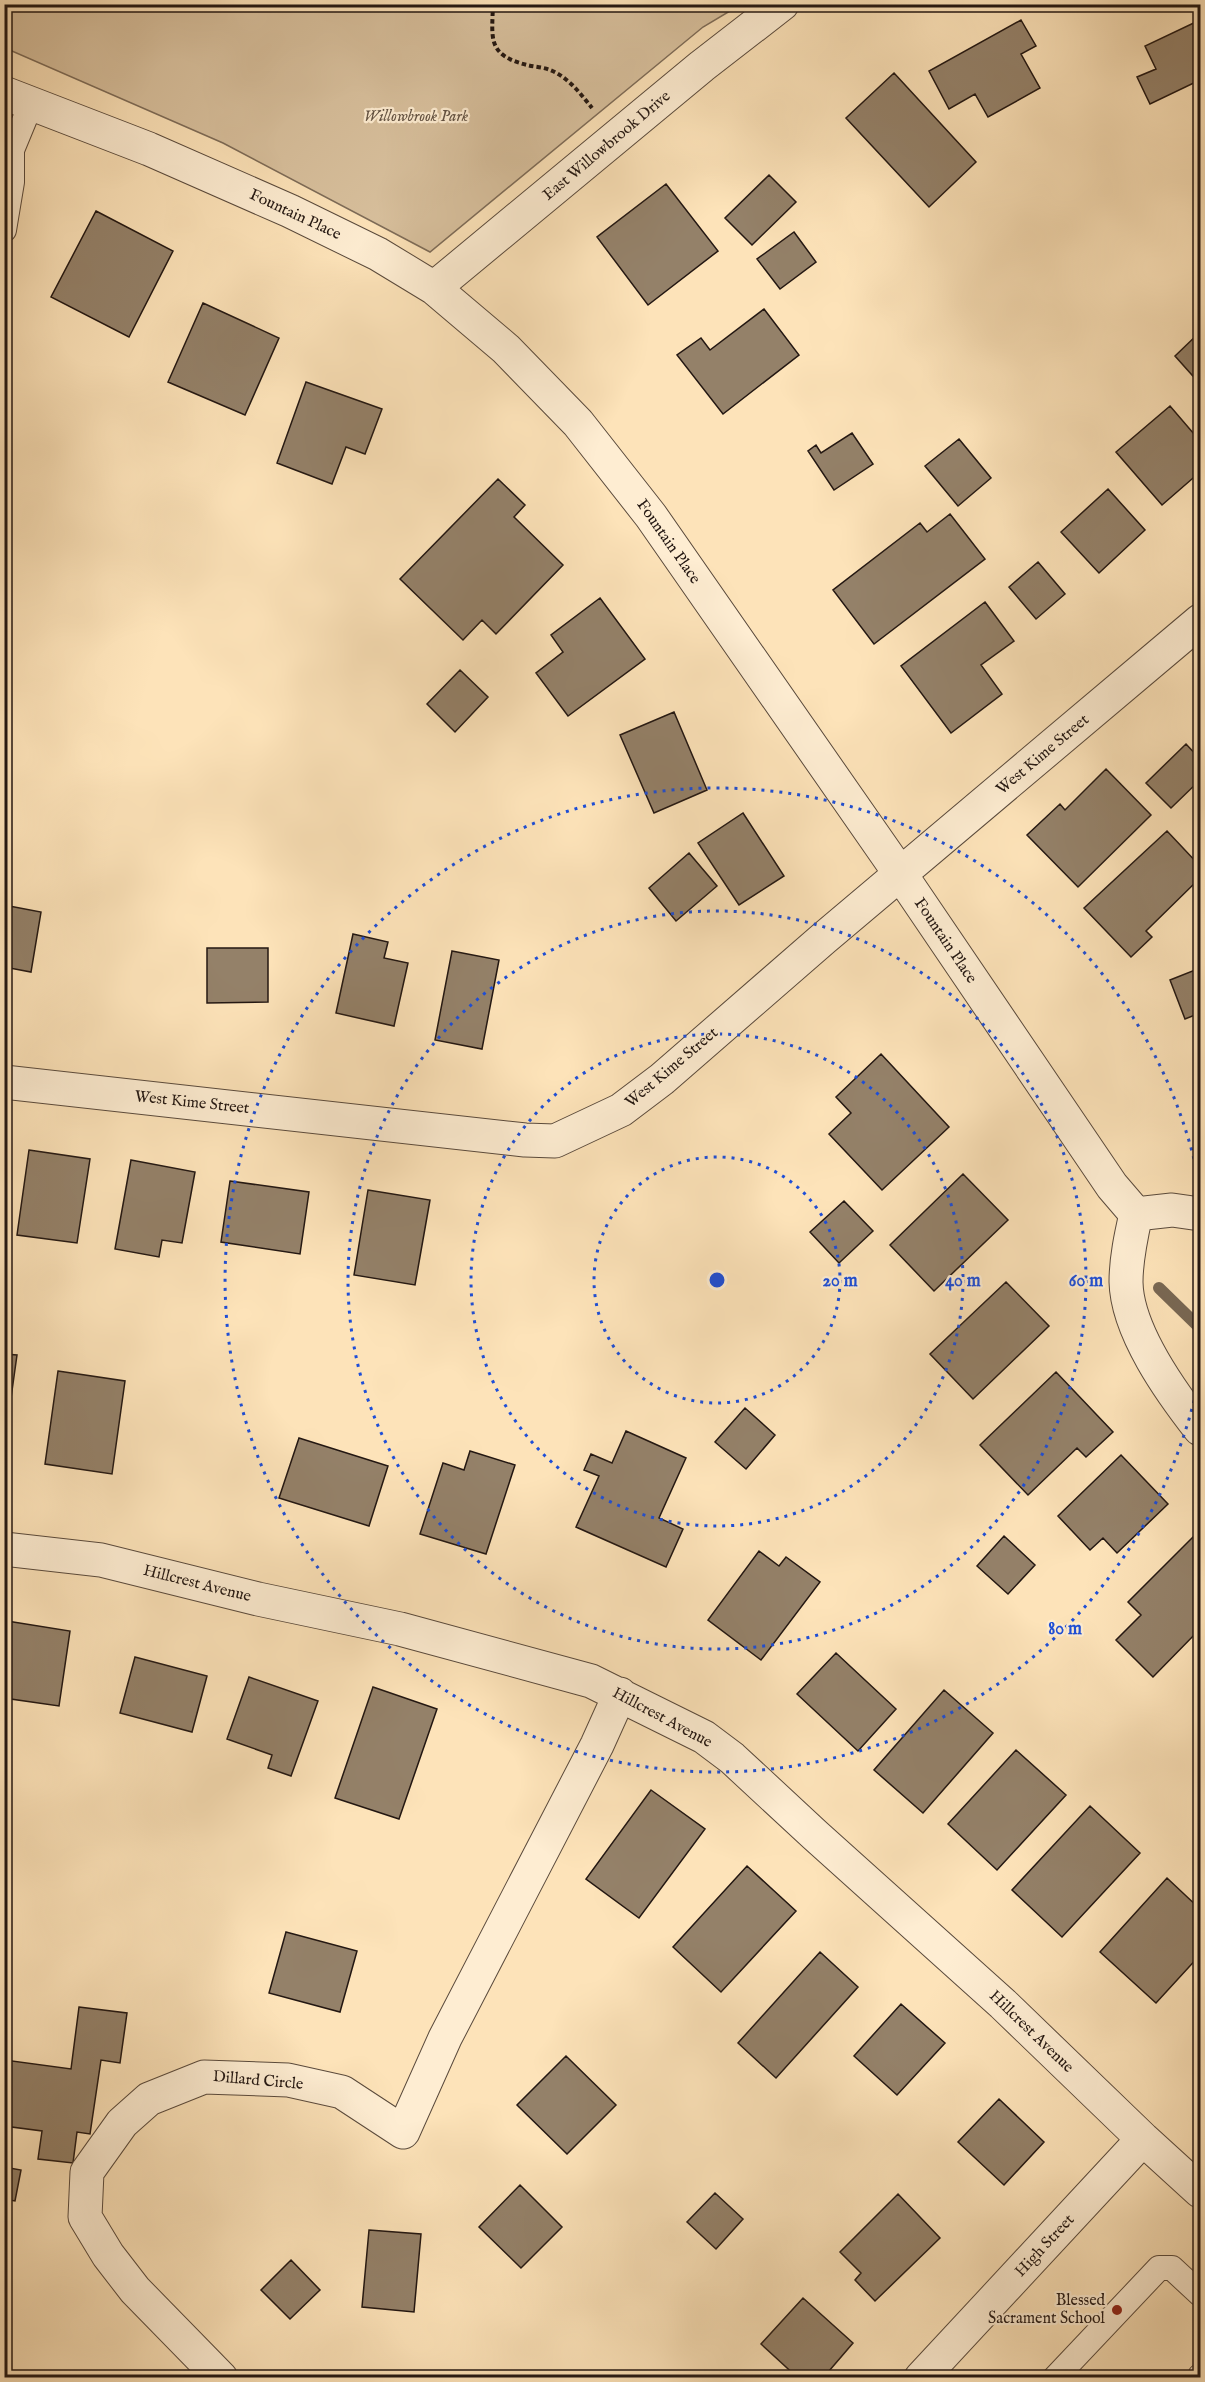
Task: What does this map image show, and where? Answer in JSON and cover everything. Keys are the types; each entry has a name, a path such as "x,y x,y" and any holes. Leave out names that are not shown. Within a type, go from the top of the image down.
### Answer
{"street":[{"name":"East Willowbrook Drive","path":"434,288 702,66 782,4"},
{"name":"Fountain Place","path":"18,98 149,149 290,211 378,254 434,288 506,350 578,423 651,516 901,875 1112,1186 1136,1214"},
{"name":"West Kime Street","path":"4,1082 525,1140 555,1141 621,1110 654,1085 823,939 1200,621"},
{"path":"1200,1214 1172,1210 1136,1214 1128,1249 1126,1284 1135,1321 1159,1370 1200,1429"},
{"name":"Hillcrest Avenue","path":"4,1549 101,1560 258,1599 400,1629 591,1681 704,1737 732,1758 1004,2004 1200,2191"},
{"name":"Dillard Circle","path":"221,2378 135,2290 108,2255 85,2217 87,2172 122,2123 149,2099 204,2077 288,2080 342,2092 403,2132 445,2038 597,1744 620,1694"},
{"name":"High Street","path":"921,2378 1143,2139"}],"lane":[{"path":"4,230 12,182 8,149 18,98"},
{"path":"1055,2378 1159,2268 1172,2268 1200,2294"}],"path":[{"path":"493,4 491,33 493,43 506,58 551,70 575,87 615,139"}],"green space":[{"name":"Willowbrook Park","path":"5,4 740,5 703,27 430,252 223,143 5,48"}],"building":[{"path":"1021,20 1036,46 1021,54 1040,88 988,117 975,94 949,109 929,71"},
{"path":"1200,20 1200,80 1150,104 1137,77 1156,69 1145,46"},
{"path":"894,73 976,162 929,207 846,118"},
{"path":"769,175 796,202 752,245 725,218"},
{"path":"666,184 718,251 648,305 597,237"},
{"path":"96,211 173,251 129,337 51,297"},
{"path":"794,232 816,262 780,289 757,259"},
{"path":"203,303 279,338 245,415 168,382"},
{"path":"764,309 799,355 723,414 677,355 701,338 710,350"},
{"path":"1200,332 1200,384 1175,356"},
{"path":"306,382 382,409 365,454 346,447 332,484 277,463"},
{"path":"1170,406 1200,441 1200,472 1162,505 1116,452"},
{"path":"852,433 873,464 834,490 808,451 816,445 821,453"},
{"path":"959,439 991,478 958,506 925,466"},
{"path":"498,479 525,505 514,517 563,565 496,634 482,620 463,640 400,579"},
{"path":"1108,489 1145,530 1099,573 1061,532"},
{"path":"950,514 985,559 874,644 833,590 920,523 927,532"},
{"path":"1038,562 1065,594 1036,619 1009,587"},
{"path":"600,598 645,659 568,716 536,673 563,652 551,635"},
{"path":"985,602 1014,641 981,665 1002,694 951,733 901,666"},
{"path":"460,670 488,697 455,732 427,704"},
{"path":"674,712 707,790 654,813 620,735"},
{"path":"1186,744 1200,759 1200,780 1171,808 1146,783"},
{"path":"1106,769 1151,815 1078,887 1027,835 1060,804 1065,810"},
{"path":"743,813 784,876 739,905 698,843"},
{"path":"1167,831 1200,866 1200,878 1146,931 1152,937 1131,957 1084,908"},
{"path":"689,853 717,886 676,921 649,888"},
{"path":"4,905 41,912 31,972 4,967"},
{"path":"353,934 388,942 384,958 408,963 394,1026 336,1013"},
{"path":"207,948 268,948 268,1002 207,1003"},
{"path":"452,951 499,960 482,1049 435,1040"},
{"path":"1200,968 1200,1013 1185,1019 1170,980"},
{"path":"881,1054 949,1127 882,1190 829,1134 851,1113 836,1097"},
{"path":"29,1150 90,1159 77,1243 17,1235"},
{"path":"131,1160 195,1172 182,1243 162,1240 159,1257 115,1249"},
{"path":"963,1174 1008,1220 934,1291 890,1245"},
{"path":"230,1181 309,1192 300,1254 221,1242"},
{"path":"368,1190 430,1200 415,1285 354,1275"},
{"path":"844,1201 873,1231 839,1263 810,1232"},
{"path":"1006,1282 1049,1326 973,1399 930,1354"},
{"path":"4,1354 17,1355 4,1448"},
{"path":"58,1371 125,1381 112,1474 45,1464"},
{"path":"1056,1372 1113,1432 1086,1457 1077,1448 1028,1495 980,1445"},
{"path":"745,1408 775,1435 746,1469 715,1442"},
{"path":"626,1431 686,1458 659,1518 683,1529 666,1567 576,1527 599,1476 584,1470 591,1454 612,1463"},
{"path":"299,1438 388,1466 369,1526 279,1498"},
{"path":"470,1451 515,1465 486,1554 420,1534 443,1463 464,1470"},
{"path":"1121,1455 1168,1504 1117,1553 1103,1538 1090,1550 1058,1516"},
{"path":"1196,1534 1200,1538 1200,1629 1153,1677 1116,1640 1141,1615 1128,1602"},
{"path":"1004,1536 1035,1565 1008,1594 977,1566"},
{"path":"759,1551 779,1566 786,1557 820,1582 761,1660 708,1620"},
{"path":"7,1621 70,1631 59,1706 4,1698 4,1635"},
{"path":"836,1653 896,1709 858,1751 797,1694"},
{"path":"135,1657 207,1676 192,1732 120,1713"},
{"path":"249,1677 318,1701 291,1776 268,1768 272,1755 227,1739"},
{"path":"373,1687 437,1709 399,1819 335,1798"},
{"path":"944,1690 993,1733 923,1813 874,1770"},
{"path":"1016,1750 1066,1795 997,1870 948,1824"},
{"path":"651,1790 705,1829 639,1918 586,1879"},
{"path":"1090,1806 1140,1853 1062,1937 1012,1890"},
{"path":"747,1866 796,1911 721,1992 673,1947"},
{"path":"1167,1878 1200,1909 1200,1955 1156,2003 1100,1952"},
{"path":"286,1932 357,1951 340,2012 269,1993"},
{"path":"820,1952 858,1987 776,2078 738,2043"},
{"path":"901,2004 945,2043 897,2095 854,2056"},
{"path":"79,2007 127,2013 120,2063 101,2060 90,2134 77,2132 73,2163 38,2159 42,2131 4,2126 5,2060 71,2069"},
{"path":"566,2056 616,2105 567,2154 517,2105"},
{"path":"999,2099 1044,2142 1004,2185 958,2142"},
{"path":"4,2167 21,2170 15,2201 4,2199"},
{"path":"520,2185 562,2227 521,2268 479,2227"},
{"path":"715,2193 743,2219 716,2249 687,2222"},
{"path":"898,2194 940,2238 875,2301 855,2280 861,2273 840,2252"},
{"path":"369,2230 421,2234 414,2312 362,2307"},
{"path":"291,2260 320,2290 290,2319 261,2290"},
{"path":"803,2298 853,2343 823,2378 798,2378 761,2344"}],"waterway":[{"path":"1159,1288 1200,1328"}],"place":[{"name":"Blessed Sacrament School","path":"1117,2310"}]}
